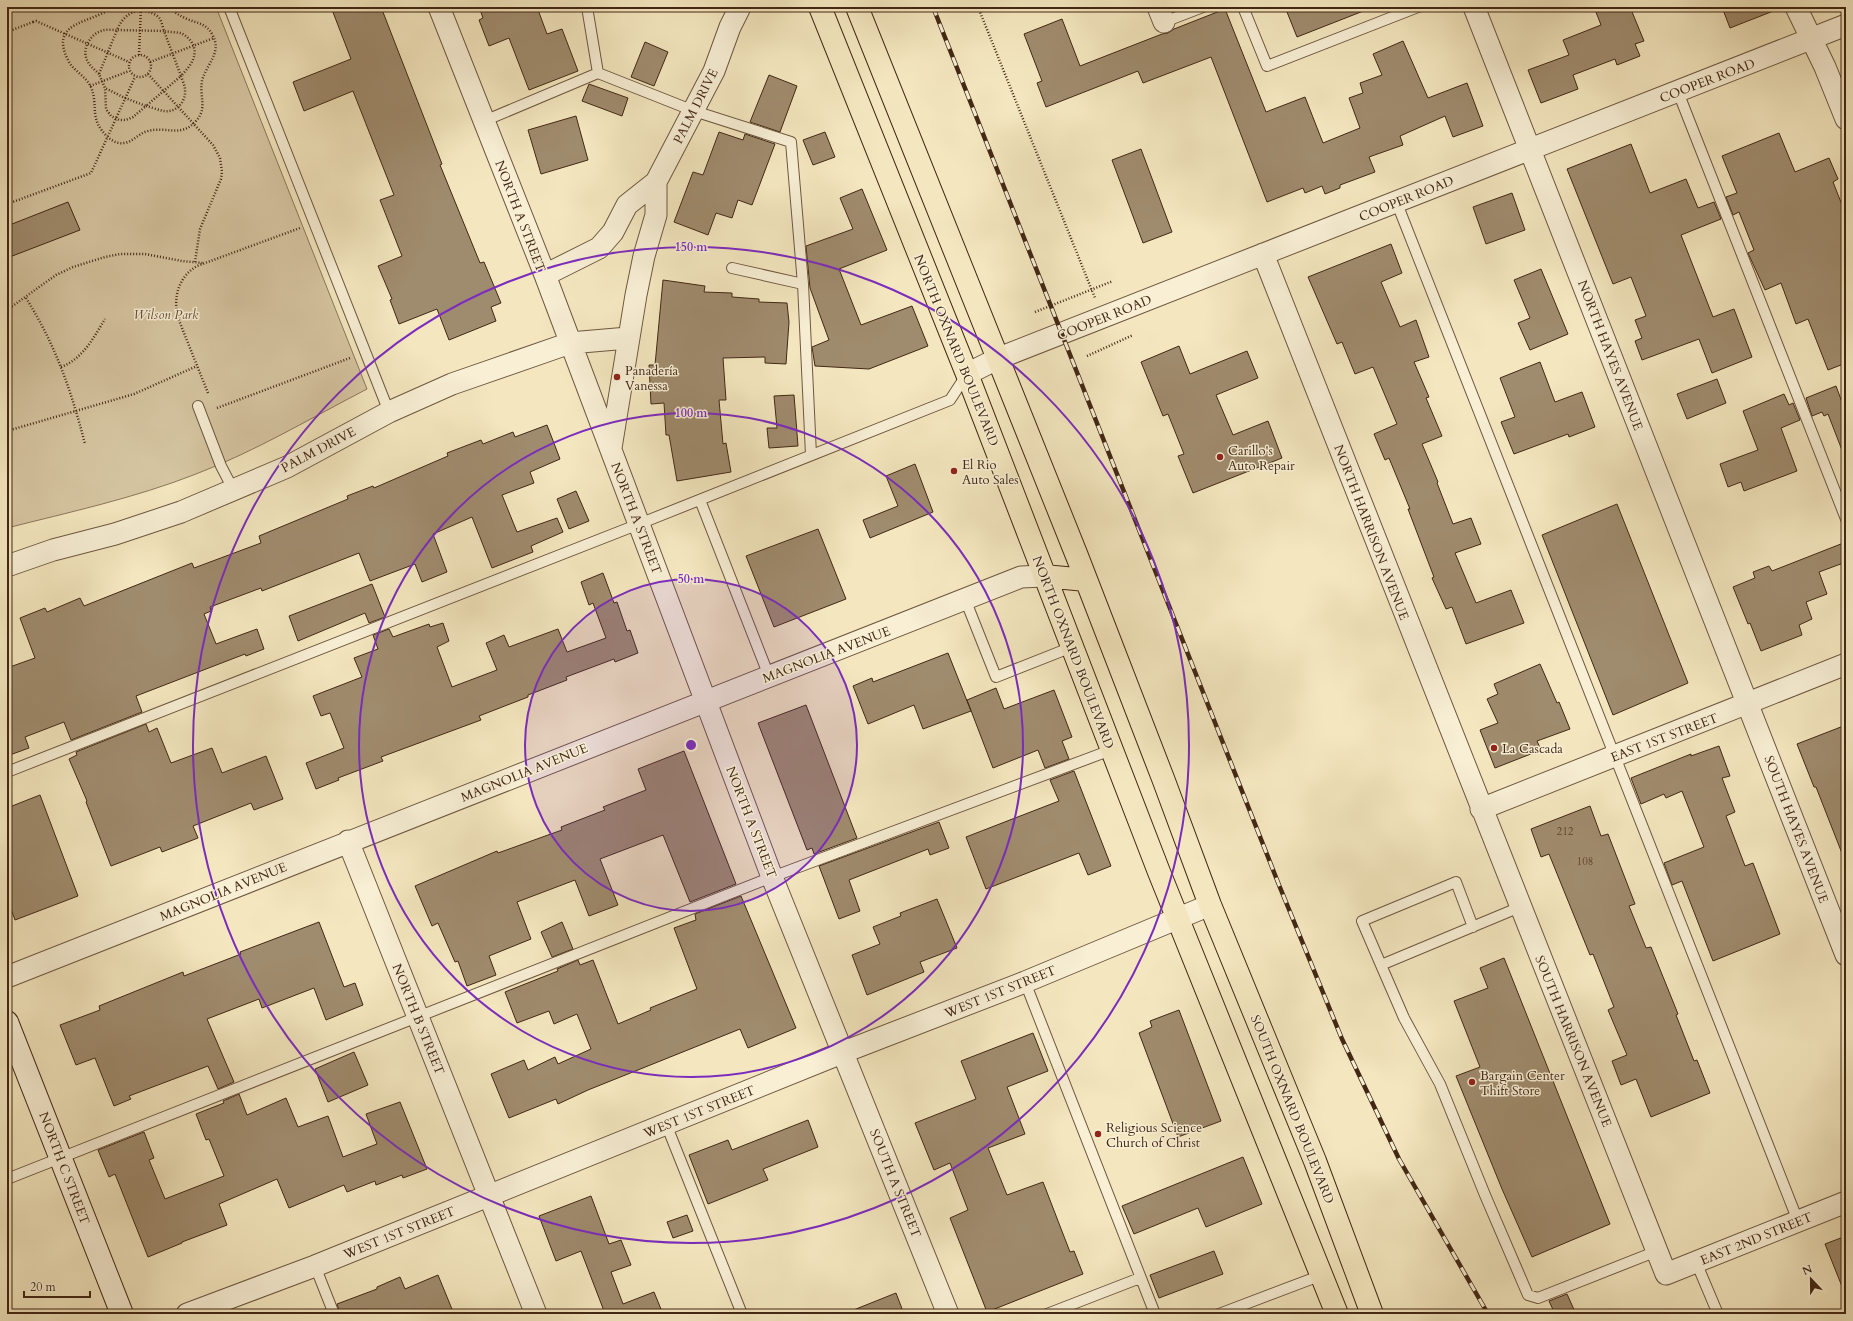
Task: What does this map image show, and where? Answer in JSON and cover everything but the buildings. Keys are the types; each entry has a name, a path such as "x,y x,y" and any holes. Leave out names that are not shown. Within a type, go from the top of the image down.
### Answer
{"main road":[{"name":"NORTH OXNARD BOULEVARD","path":"820,7 967,374 1111,750 1178,918"},
{"path":"857,7 999,358 1164,781 1210,905"},
{"path":"1044,576 1086,580"},
{"name":"SOUTH OXNARD BOULEVARD","path":"1210,905 1315,1161 1372,1314"},
{"path":"1178,918 1337,1314"}],"street":[{"name":"NORTH A STREET","path":"439,7 545,275 772,877 844,1052"},
{"name":"PALM DRIVE","path":"730,7 730,27"},
{"name":"PALM DRIVE","path":"545,275 598,248 613,232 628,205 656,182 714,71 730,27 740,7"},
{"name":"NORTH HAYES AVENUE","path":"1474,7 1748,704"},
{"path":"1796,7 1825,67 1846,119"},
{"name":"COOPER ROAD","path":"967,374 999,358 1846,25"},
{"name":"PALM DRIVE","path":"611,449 628,338 644,256 656,215 656,182"},
{"name":"NORTH HARRISON AVENUE","path":"1263,254 1481,809"},
{"name":"PALM DRIVE","path":"7,566 52,550 115,534 181,512 234,491 287,467 389,412 452,384 570,343 628,338"},
{"name":"MAGNOLIA AVENUE","path":"7,977 348,841 1021,577 1044,576"},
{"name":"EAST 1ST STREET","path":"1481,809 1846,664"},
{"name":"SOUTH HAYES AVENUE","path":"1748,704 1846,955"},
{"name":"SOUTH HARRISON AVENUE","path":"1481,809 1666,1274"},
{"name":"NORTH B STREET","path":"348,841 536,1314"},
{"name":"WEST 1ST STREET","path":"187,1314 315,1266 844,1052 1025,982 1210,905"},
{"name":"NORTH C STREET","path":"7,1022 62,1158 122,1314"},
{"name":"SOUTH A STREET","path":"844,1052 948,1314"},
{"name":"EAST 2ND STREET","path":"1666,1274 1846,1202"}],"lane":[{"path":"229,7 315,223 364,353 389,412"},
{"path":"587,7 598,74"},
{"path":"1161,14 1203,7"},
{"path":"1243,7 1267,66 1418,7"},
{"path":"484,121 598,74 694,111 791,142 803,284 811,455"},
{"path":"1678,92 1846,519"},
{"path":"1396,201 1798,1221"},
{"path":"732,268 803,284"},
{"path":"7,772 700,500 950,400 967,374"},
{"path":"198,406 221,466 234,491"},
{"path":"700,500 769,676"},
{"path":"965,599 996,677 1072,648"},
{"path":"7,1179 772,877 1111,750"},
{"path":"1473,927 1456,882 1362,921 1404,1018 1440,1084 1484,1195 1528,1295 1538,1298 1657,1251"},
{"path":"1381,965 1520,907"},
{"path":"1025,982 1155,1314"},
{"path":"666,1124 742,1314"},
{"path":"1696,1262 1718,1314"},
{"path":"315,1266 334,1314"},
{"path":"1219,1314 1322,1275"},
{"path":"1047,1314 1140,1278"}],"path":[{"path":"112,7 100,15 77,22 65,34 64,46 68,60 75,71 81,74 90,86 94,98 96,119 108,137 115,142 124,144 146,131 155,129 178,131 194,124 202,112 204,104 202,83 206,70 214,58 216,47 214,38 203,24 183,17 169,7"},
{"path":"978,7 1102,318"},
{"path":"140,55 141,9"},
{"path":"99,74 107,52 124,18 141,9 152,13 160,19 185,87 185,96 179,107 171,111 164,111 125,98 104,88"},
{"path":"7,32 36,21"},
{"path":"32,22 36,21 129,62"},
{"path":"117,30 164,31 181,33 186,35 194,45 194,58 190,66 181,76 133,117 126,120 116,119 111,116 106,109 102,81 99,74 88,63 86,58 87,43 92,36 98,32 117,30"},
{"path":"150,62 214,38"},
{"path":"140,55 145,56 150,62 150,69 148,74 142,77 135,77 129,70 129,62 134,56 140,55"},
{"path":"90,86 129,70"},
{"path":"148,74 213,145 220,158 222,172 219,185 200,229 195,262"},
{"path":"7,195 10,203 91,173 135,77"},
{"path":"209,395 175,308 183,278 190,270 204,263 315,223"},
{"path":"8,308 26,298 56,275 73,267 105,257 120,254 145,254 204,263"},
{"path":"1035,312 1113,281"},
{"path":"26,298 50,338 77,412 85,444"},
{"path":"61,367 68,364 82,353 105,319"},
{"path":"1087,356 1132,335"},
{"path":"214,409 364,353"},
{"path":"7,431 77,412 134,394 197,366"}],"green space":[{"name":"Wilson Park","path":"7,7 216,7 367,389 262,445 173,483 126,497 7,528"}],"railway":[{"path":"933,7 1279,885 1342,1039 1399,1159 1488,1314"}],"place":[{"name":"Panadería Vanessa","path":"617,377"},
{"name":"Carillo's Auto Repair","path":"1220,457"},
{"name":"El Rio Auto Sales","path":"954,471"},
{"name":"La Cascada","path":"1494,748"},
{"name":"Bargain Center Thift Store","path":"1472,1082"},
{"name":"Religious Science Church of Christ","path":"1098,1134"}]}
